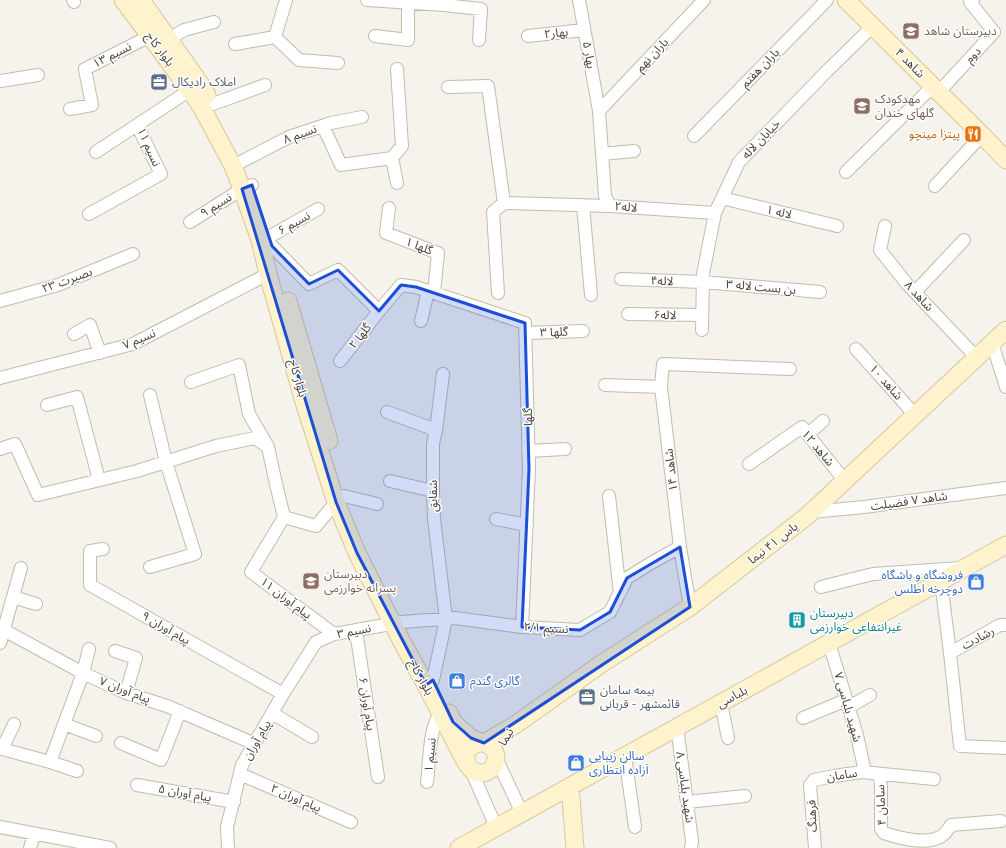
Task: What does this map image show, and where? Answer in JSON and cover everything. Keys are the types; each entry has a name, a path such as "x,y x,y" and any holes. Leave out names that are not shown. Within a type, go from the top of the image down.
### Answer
{"street":[{"name":"بلوار کاج","path":"123,0 190,90 237,163"},
{"path":"275,37 286,0"},
{"path":"367,0 481,9 479,40"},
{"name":"بهار ۵","path":"579,0 599,111"},
{"name":"باران نهم","path":"599,111 704,0"},
{"name":"باران هفتم","path":"694,136 827,0"},
{"name":"شاهد ۴","path":"846,0 1006,160"},
{"name":"دوم","path":"936,89 994,32 970,2 973,0"},
{"name":"بلوار کاج","path":"144,2 213,104 270,241 340,499 357,553 397,623 402,642 430,682 496,827"},
{"path":"375,36 408,40 408,3"},
{"path":"169,39 184,30 214,22"},
{"name":"خیابان لاله","path":"702,330 703,274 715,213 739,162 872,26"},
{"name":"بهار۲","path":"528,36 584,30"},
{"name":"نسیم ۱۳","path":"70,108 92,105 86,69 150,36"},
{"path":"235,44 275,37"},
{"path":"275,37 299,60 338,63"},
{"path":"323,126 341,165 392,158 402,146 397,69"},
{"path":"0,81 38,75"},
{"path":"213,104 265,84"},
{"path":"448,86 488,86 504,204"},
{"path":"846,172 936,89"},
{"name":"نسیم ۱۱","path":"89,214 161,174 137,125 190,90"},
{"name":"لاله۲","path":"599,111 605,196 610,206 715,213"},
{"name":"نسیم ۸","path":"237,163 289,137 331,123 362,117"},
{"path":"96,152 137,125"},
{"path":"935,186 982,135"},
{"path":"602,154 634,150"},
{"path":"392,158 397,184"},
{"name":"بلوار کاج","path":"247,187 268,274 304,402 340,499"},
{"name":"نسیم ۹","path":"190,222 247,187"},
{"name":"لاله ۱","path":"722,198 837,226"},
{"path":"498,293 493,212 504,204 610,206"},
{"path":"583,205 591,295"},
{"name":"گلها ۱","path":"389,208 386,233 438,253 431,292"},
{"name":"نسیم ۶","path":"270,241 318,209"},
{"name":"شاهد ۸","path":"885,226 880,250 907,284 977,358"},
{"path":"915,292 964,240"},
{"path":"270,241 309,284 338,270 379,311"},
{"name":"بصیرت ۲۳","path":"0,301 58,285 133,254"},
{"name":"نسیم ۷","path":"0,378 133,344 268,274"},
{"name":"لاله۴","path":"621,279 703,282"},
{"name":"بن بست لاله ۳","path":"703,282 820,292"},
{"name":"گلها ۲","path":"340,361 379,311 402,285 416,286 431,292"},
{"path":"421,321 431,292 525,323 526,333"},
{"name":"لاله۶","path":"628,314 702,316"},
{"path":"74,334 90,324 100,353"},
{"name":"یاس ۴۱ نیما","path":"515,725 601,664 690,607 812,512 1006,330"},
{"name":"گلها ۳","path":"526,333 583,331"},
{"name":"گلها","path":"522,627 529,468 526,333"},
{"path":"992,343 1006,387"},
{"name":"شاهد ۱۰","path":"856,349 915,415"},
{"name":"شاهد ۱۴","path":"690,607 680,547 661,387 663,364 790,369"},
{"path":"191,382 239,365 249,414 268,447 284,517 316,526 340,499 377,504"},
{"name":"شقایق","path":"430,682 446,619 434,519 433,491 433,444 443,374"},
{"path":"606,386 661,387"},
{"path":"150,396 166,462 195,554 150,567"},
{"path":"47,405 77,397 99,480"},
{"path":"387,412 436,430"},
{"path":"808,434 823,421"},
{"name":"شاهد ۱۲","path":"749,464 802,427 845,481"},
{"path":"0,448 15,444 38,495 137,471 216,446 255,438 268,447"},
{"path":"528,451 565,449"},
{"path":"390,481 433,491"},
{"name":"شاهد ۷ فضیلت","path":"812,512 864,507 1006,488"},
{"path":"609,496 620,593"},
{"name":"پیام آوران ۱۱","path":"284,517 251,572 334,634"},
{"path":"496,519 526,525"},
{"name":"بلباسی","path":"459,848 1006,545"},
{"name":"نسیم ۲/۱","path":"397,623 455,618 522,627 580,630 610,612 627,578 680,547"},
{"name":"پیام آوران ۹","path":"103,549 90,551 90,585 283,694"},
{"path":"0,643 2,629 21,568"},
{"path":"821,587 873,574 965,568"},
{"path":"940,582 950,653 960,746 1006,748"},
{"path":"13,597 36,604"},
{"name":"نسیم ۳","path":"316,642 334,634 397,623"},
{"name":"رشادت","path":"950,653 1000,625 1006,625"},
{"name":"پیام آوران ۷","path":"2,629 83,673 126,693 180,711 255,744"},
{"name":"پیام آوران ۶","path":"356,630 378,777"},
{"name":"پیام آوران","path":"228,848 227,827 242,765 283,694 316,642"},
{"name":"شهید بلباسی ۷","path":"829,643 857,735 871,773"},
{"path":"50,762 83,673 89,648"},
{"path":"115,651 136,658 126,693"},
{"path":"803,718 870,696"},
{"path":"721,703 728,738"},
{"name":"بلوار کاج","path":"443,710 453,722 471,738 483,743"},
{"name":"نسیم ۱","path":"427,782 432,731 443,710"},
{"path":"121,743 161,760 180,711"},
{"path":"272,713 312,737"},
{"path":"14,724 2,750 50,762 77,771"},
{"path":"64,724 96,736"},
{"name":"نیما","path":"483,743 515,725"},
{"name":"نیما","path":"496,757 515,725"},
{"name":"شهید بلباسی ۸","path":"677,727 692,841 691,848"},
{"path":"496,757 495,763 489,771 485,773 475,772 469,766 466,757 467,752 474,744 483,743 489,745 493,749 522,813"},
{"path":"625,756 635,827"},
{"name":"سامان","path":"810,785 814,780 834,776 871,773 934,779"},
{"name":"سامان ۴","path":"871,773 880,778 881,829 884,833 926,841 943,835 951,825 1001,821"},
{"name":"پیام آوران ۲","path":"240,774 351,822"},
{"name":"پیام آوران ۵","path":"137,785 234,802"},
{"name":"فرهنگ","path":"810,785 814,848"},
{"path":"570,786 575,848"},
{"path":"687,802 745,796"},
{"path":"0,827 105,848"},
{"path":"30,848 34,834"}],"highlighted area":[{"path":"252,185 272,246 309,284 338,270 379,311 401,285 416,287 525,323 529,469 522,627 580,630 610,612 627,578 680,547 690,607 484,743 471,738 453,722 433,680 426,685 357,553 336,502 242,189"}],"place":[{"name":"دبیرستان شاهد","path":"911,31"},
{"name":"املاک رادیکال","path":"159,82"},
{"name":"مهدکودک گلهای خندان","path":"862,106"},
{"name":"پیتزا مینچو","path":"973,134"},
{"name":"دبیرستان پسرانه خوارزمی","path":"311,581"},
{"name":"فروشگاه و باشگاه دوچرخه اطلس","path":"976,582"},
{"name":"دبیرستان غیرانتفاعی خوارزمی","path":"797,620"},
{"name":"گالری گندم","path":"457,681"},
{"name":"بیمه سامان قائمشهر - قربانی","path":"587,697"},
{"name":"سالن زیبایی آزاده انتظاری","path":"576,763"}]}
